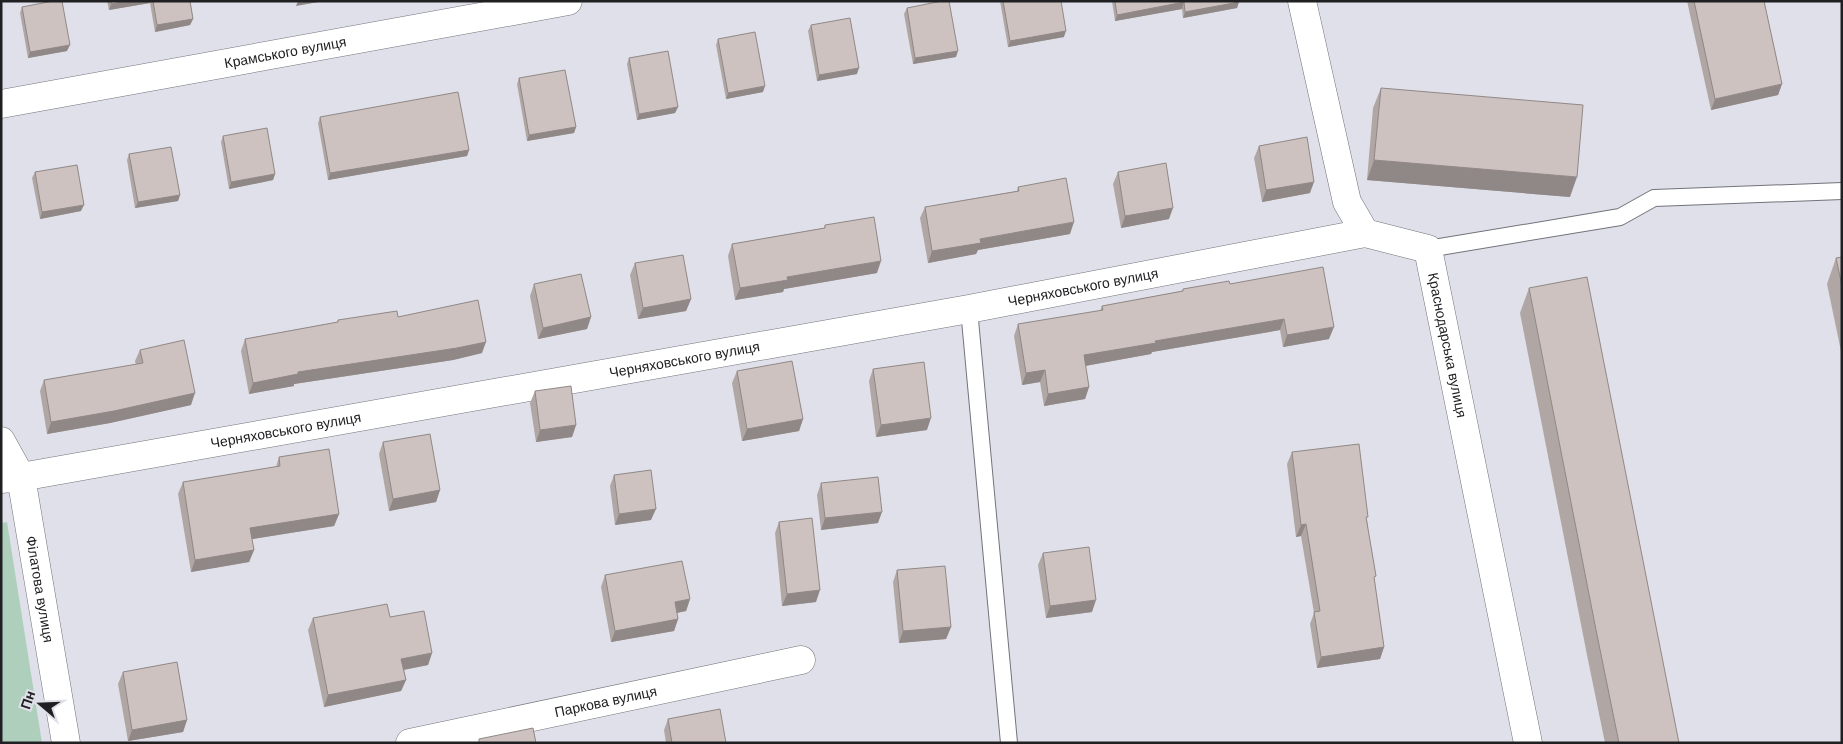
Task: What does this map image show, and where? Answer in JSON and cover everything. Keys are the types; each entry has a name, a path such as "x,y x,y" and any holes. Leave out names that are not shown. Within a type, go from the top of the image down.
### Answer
{"street":[{"name":"Крамського вулиця","path":"1,104 568,1"},
{"path":"1302,1 1347,202 1365,233 1428,249"},
{"name":"Черняховського вулиця","path":"11,478 969,309 1365,233"},
{"name":"Краснодарська вулиця","path":"1428,249 1528,743"},
{"name":"Філатова вулиця","path":"1,441 11,478 66,743"},
{"name":"Паркова вулиця","path":"410,743 801,660"}],"lane":[{"path":"1428,249 1620,216 1654,198 1842,191"},
{"path":"969,309 1008,743"}],"green space":[{"path":"7,522 42,743 1,743 1,523"}],"building":[{"path":"62,1 70,45 30,52 22,7"},
{"path":"111,1 127,1 111,4"},
{"path":"153,1 190,1 193,19 157,25"},
{"path":"949,1 958,51 915,58 907,8"},
{"path":"1003,1 1061,1 1066,31 1010,41"},
{"path":"1115,1 1239,2 1185,12 1184,2 1117,15"},
{"path":"1694,1 1764,1 1782,84 1715,99"},
{"path":"850,18 859,68 819,75 811,25"},
{"path":"755,32 765,86 728,93 718,39"},
{"path":"668,51 678,107 639,114 629,58"},
{"path":"565,70 576,127 529,135 519,78"},
{"path":"1381,88 1583,105 1577,177 1374,160"},
{"path":"458,92 469,150 330,173 320,117"},
{"path":"267,128 275,174 231,182 223,136"},
{"path":"1307,137 1314,182 1266,190 1259,146"},
{"path":"171,147 180,195 138,202 129,154"},
{"path":"1166,163 1173,208 1125,216 1118,172"},
{"path":"77,165 84,205 42,212 35,172"},
{"path":"1066,178 1074,222 980,239 981,243 932,251 925,207 1019,191 1018,187"},
{"path":"874,217 881,261 787,277 788,280 740,288 732,244 825,228 825,225"},
{"path":"683,255 691,299 643,308 635,263"},
{"path":"1842,257 1842,286 1836,258"},
{"path":"1323,267 1334,327 1287,335 1284,319 1084,355 1089,387 1048,394 1045,370 1026,373 1018,324 1103,310 1102,306 1183,291 1183,289 1229,281 1230,284"},
{"path":"581,274 591,317 543,328 534,284"},
{"path":"1587,277 1679,743 1619,743 1596,630 1529,288"},
{"path":"478,300 486,342 298,372 298,374 253,383 245,339 338,322 338,320 397,311 398,317"},
{"path":"184,340 195,393 114,411 51,422 44,380 143,363 140,350"},
{"path":"792,361 803,419 747,429 737,371"},
{"path":"924,362 931,418 881,425 873,369"},
{"path":"571,386 576,425 540,430 535,391"},
{"path":"430,434 440,490 393,499 383,442"},
{"path":"1359,444 1368,517 1366,517 1376,576 1374,577 1384,647 1321,657 1314,612 1320,611 1306,524 1301,525 1292,452"},
{"path":"329,449 339,514 250,528 254,550 195,560 183,482 280,466 279,457"},
{"path":"651,470 656,509 619,514 614,475"},
{"path":"878,477 882,512 825,518 821,483"},
{"path":"812,518 820,590 787,594 779,522"},
{"path":"1089,547 1096,600 1050,606 1043,553"},
{"path":"682,561 690,599 675,602 678,619 615,631 605,575"},
{"path":"945,566 951,627 903,631 897,570"},
{"path":"387,604 390,617 424,611 432,653 401,659 406,680 328,695 313,618"},
{"path":"177,662 187,720 132,730 123,672"},
{"path":"720,709 726,743 672,743 668,719"},
{"path":"533,728 536,743 479,743 479,739"}]}
